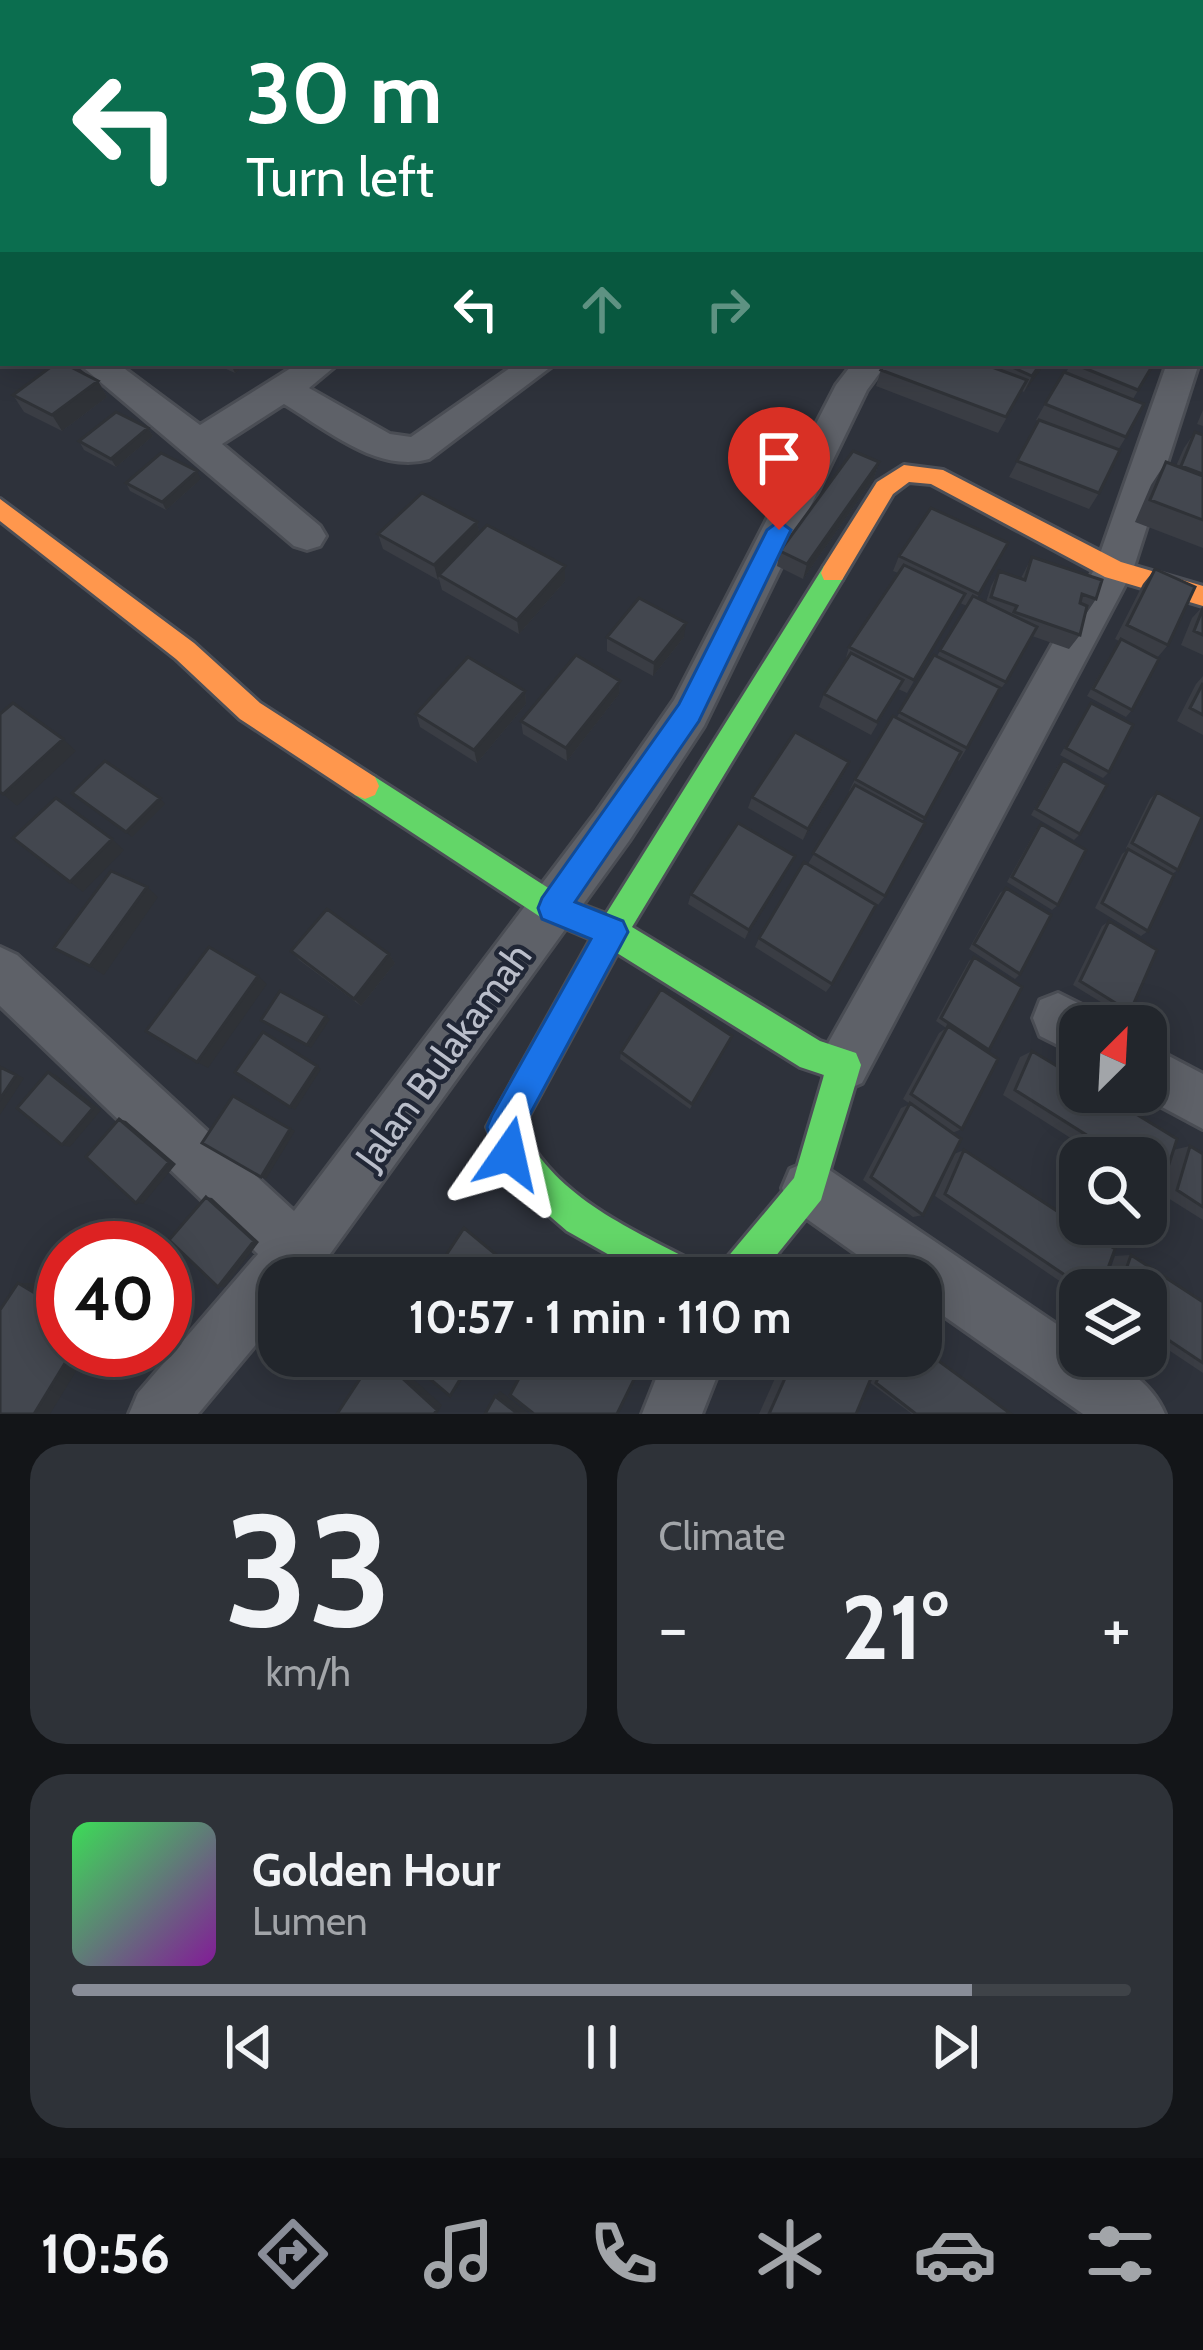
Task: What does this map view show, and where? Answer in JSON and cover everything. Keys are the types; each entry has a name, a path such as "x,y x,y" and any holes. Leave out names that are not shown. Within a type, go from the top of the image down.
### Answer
{"street":[{"path":"98,366 144,398 307,536"},
{"path":"195,445 318,366"},
{"path":"284,388 382,446 417,450 536,366"},
{"name":"Jalan Bulakamah","path":"159,1414 297,1252 553,908 689,713 853,386 870,366"},
{"path":"752,1257 809,1188 844,1065 1114,570 1183,366"},
{"path":"1162,420 1203,436"},
{"path":"650,1257 545,1197 509,1154 504,1127 612,932 885,488 904,473 934,476 1114,570 1203,596"},
{"path":"0,508 185,651 250,711 553,908 612,932 812,1055 844,1065"},
{"path":"0,972 297,1252"},
{"path":"1167,1082 1203,1103"},
{"path":"809,1188 1136,1414"},
{"path":"672,1414 687,1377"}],"building":[{"path":"52,366 69,366 98,381 52,415 13,395"},
{"path":"884,366 989,366 1027,380 1006,417 881,370"},
{"path":"1010,366 1039,366 1032,376"},
{"path":"1079,366 1152,366 1138,390"},
{"path":"1064,372 1144,404 1126,437 1045,404"},
{"path":"116,412 148,428 111,459 79,441"},
{"path":"1039,420 1120,450 1099,493 1017,461"},
{"path":"1195,432 1203,435 1203,474 1181,466"},
{"path":"853,451 879,462 807,564 780,551"},
{"path":"161,453 197,471 162,502 126,483"},
{"path":"1166,462 1203,476 1203,520 1150,500"},
{"path":"422,493 477,522 434,565 378,534"},
{"path":"931,508 1008,543 979,594 899,556"},
{"path":"487,525 565,566 517,620 439,575"},
{"path":"1032,557 1102,580 1096,599 1082,594 1080,603 1087,606 1080,635 1014,612 1017,606 991,597 999,571 1025,580"},
{"path":"904,565 965,594 914,680 849,647"},
{"path":"1155,569 1195,587 1168,645 1127,625"},
{"path":"973,596 1037,627 1006,682 940,650"},
{"path":"639,598 686,623 654,663 607,637"},
{"path":"1203,608 1203,635 1194,631"},
{"path":"1121,639 1159,659 1132,710 1093,689"},
{"path":"851,653 903,680 877,722 824,694"},
{"path":"576,655 620,681 566,748 521,721"},
{"path":"934,655 1000,688 967,748 899,712"},
{"path":"468,657 525,691 474,750 416,714"},
{"path":"1203,683 1203,715 1190,708"},
{"path":"13,703 63,739 3,794 0,714"},
{"path":"1091,703 1133,725 1109,772 1066,748"},
{"path":"893,716 961,752 925,818 855,779"},
{"path":"795,732 849,762 808,829 752,797"},
{"path":"1063,760 1107,785 1080,834 1036,809"},
{"path":"105,761 160,798 126,832 72,793"},
{"path":"855,785 925,823 885,896 813,853"},
{"path":"1157,792 1202,817 1178,870 1132,843"},
{"path":"56,798 112,839 70,882 13,838"},
{"path":"738,823 795,856 749,930 691,894"},
{"path":"1041,824 1086,850 1058,905 1012,877"},
{"path":"1128,849 1174,875 1148,931 1102,903"},
{"path":"804,862 876,905 832,984 759,938"},
{"path":"111,871 147,887 90,966 54,948"},
{"path":"1006,888 1051,915 1020,974 974,944"},
{"path":"327,909 389,954 354,999 291,951"},
{"path":"1109,921 1157,950 1133,1005 1119,1005 1080,981"},
{"path":"209,947 258,976 197,1062 146,1031"},
{"path":"974,957 1022,987 989,1050 941,1018"},
{"path":"661,989 732,1036 692,1104 621,1052"},
{"path":"280,991 326,1016 307,1045 261,1020"},
{"path":"948,1026 998,1059 962,1129 911,1094"},
{"path":"263,1032 317,1066 290,1107 235,1072"},
{"path":"1032,1051 1059,1067 1059,1113 1134,1113 1177,1139 1167,1170 1167,1137 1090,1137 1015,1090"},
{"path":"0,1067 16,1075 0,1099"},
{"path":"48,1072 93,1108 62,1145 17,1108"},
{"path":"233,1096 290,1129 261,1177 202,1143"},
{"path":"910,1103 961,1139 923,1215 871,1177"},
{"path":"119,1119 169,1162 136,1203 86,1157"},
{"path":"1190,1146 1203,1154 1203,1207 1177,1190"},
{"path":"964,1150 1059,1212 1059,1245 1115,1249 1108,1269 1059,1271 945,1194"},
{"path":"206,1197 254,1241 218,1287 192,1262 192,1221 185,1221"},
{"path":"464,1228 499,1257 445,1257"},
{"path":"1131,1255 1152,1269 1126,1269"},
{"path":"1167,1278 1203,1302 1203,1363 1167,1339"},
{"path":"18,1283 36,1294 36,1377 57,1377 34,1414 0,1414 0,1310"},
{"path":"942,1363 1011,1414 916,1414 876,1383 878,1377 942,1377"},
{"path":"361,1377 401,1377 437,1410 434,1414 337,1414"},
{"path":"428,1377 461,1377 450,1396"},
{"path":"520,1377 635,1377 617,1414 534,1414 510,1395"},
{"path":"786,1377 871,1377 856,1414 769,1414"},
{"path":"495,1396 518,1414 485,1414"}],"traffic: fast":[{"path":"647,1257 556,1201 517,1155 504,1127 612,932 833,573"},
{"path":"365,786 553,908 612,932 812,1055 844,1065 809,1188 752,1257"}],"traffic: slow":[{"path":"833,573 885,488 904,473 935,476 1114,570 1203,596"},
{"path":"0,508 185,651 250,711 365,786"}],"route":[{"path":"509,1154 504,1127 612,932 553,908 689,713 779,530"}]}
